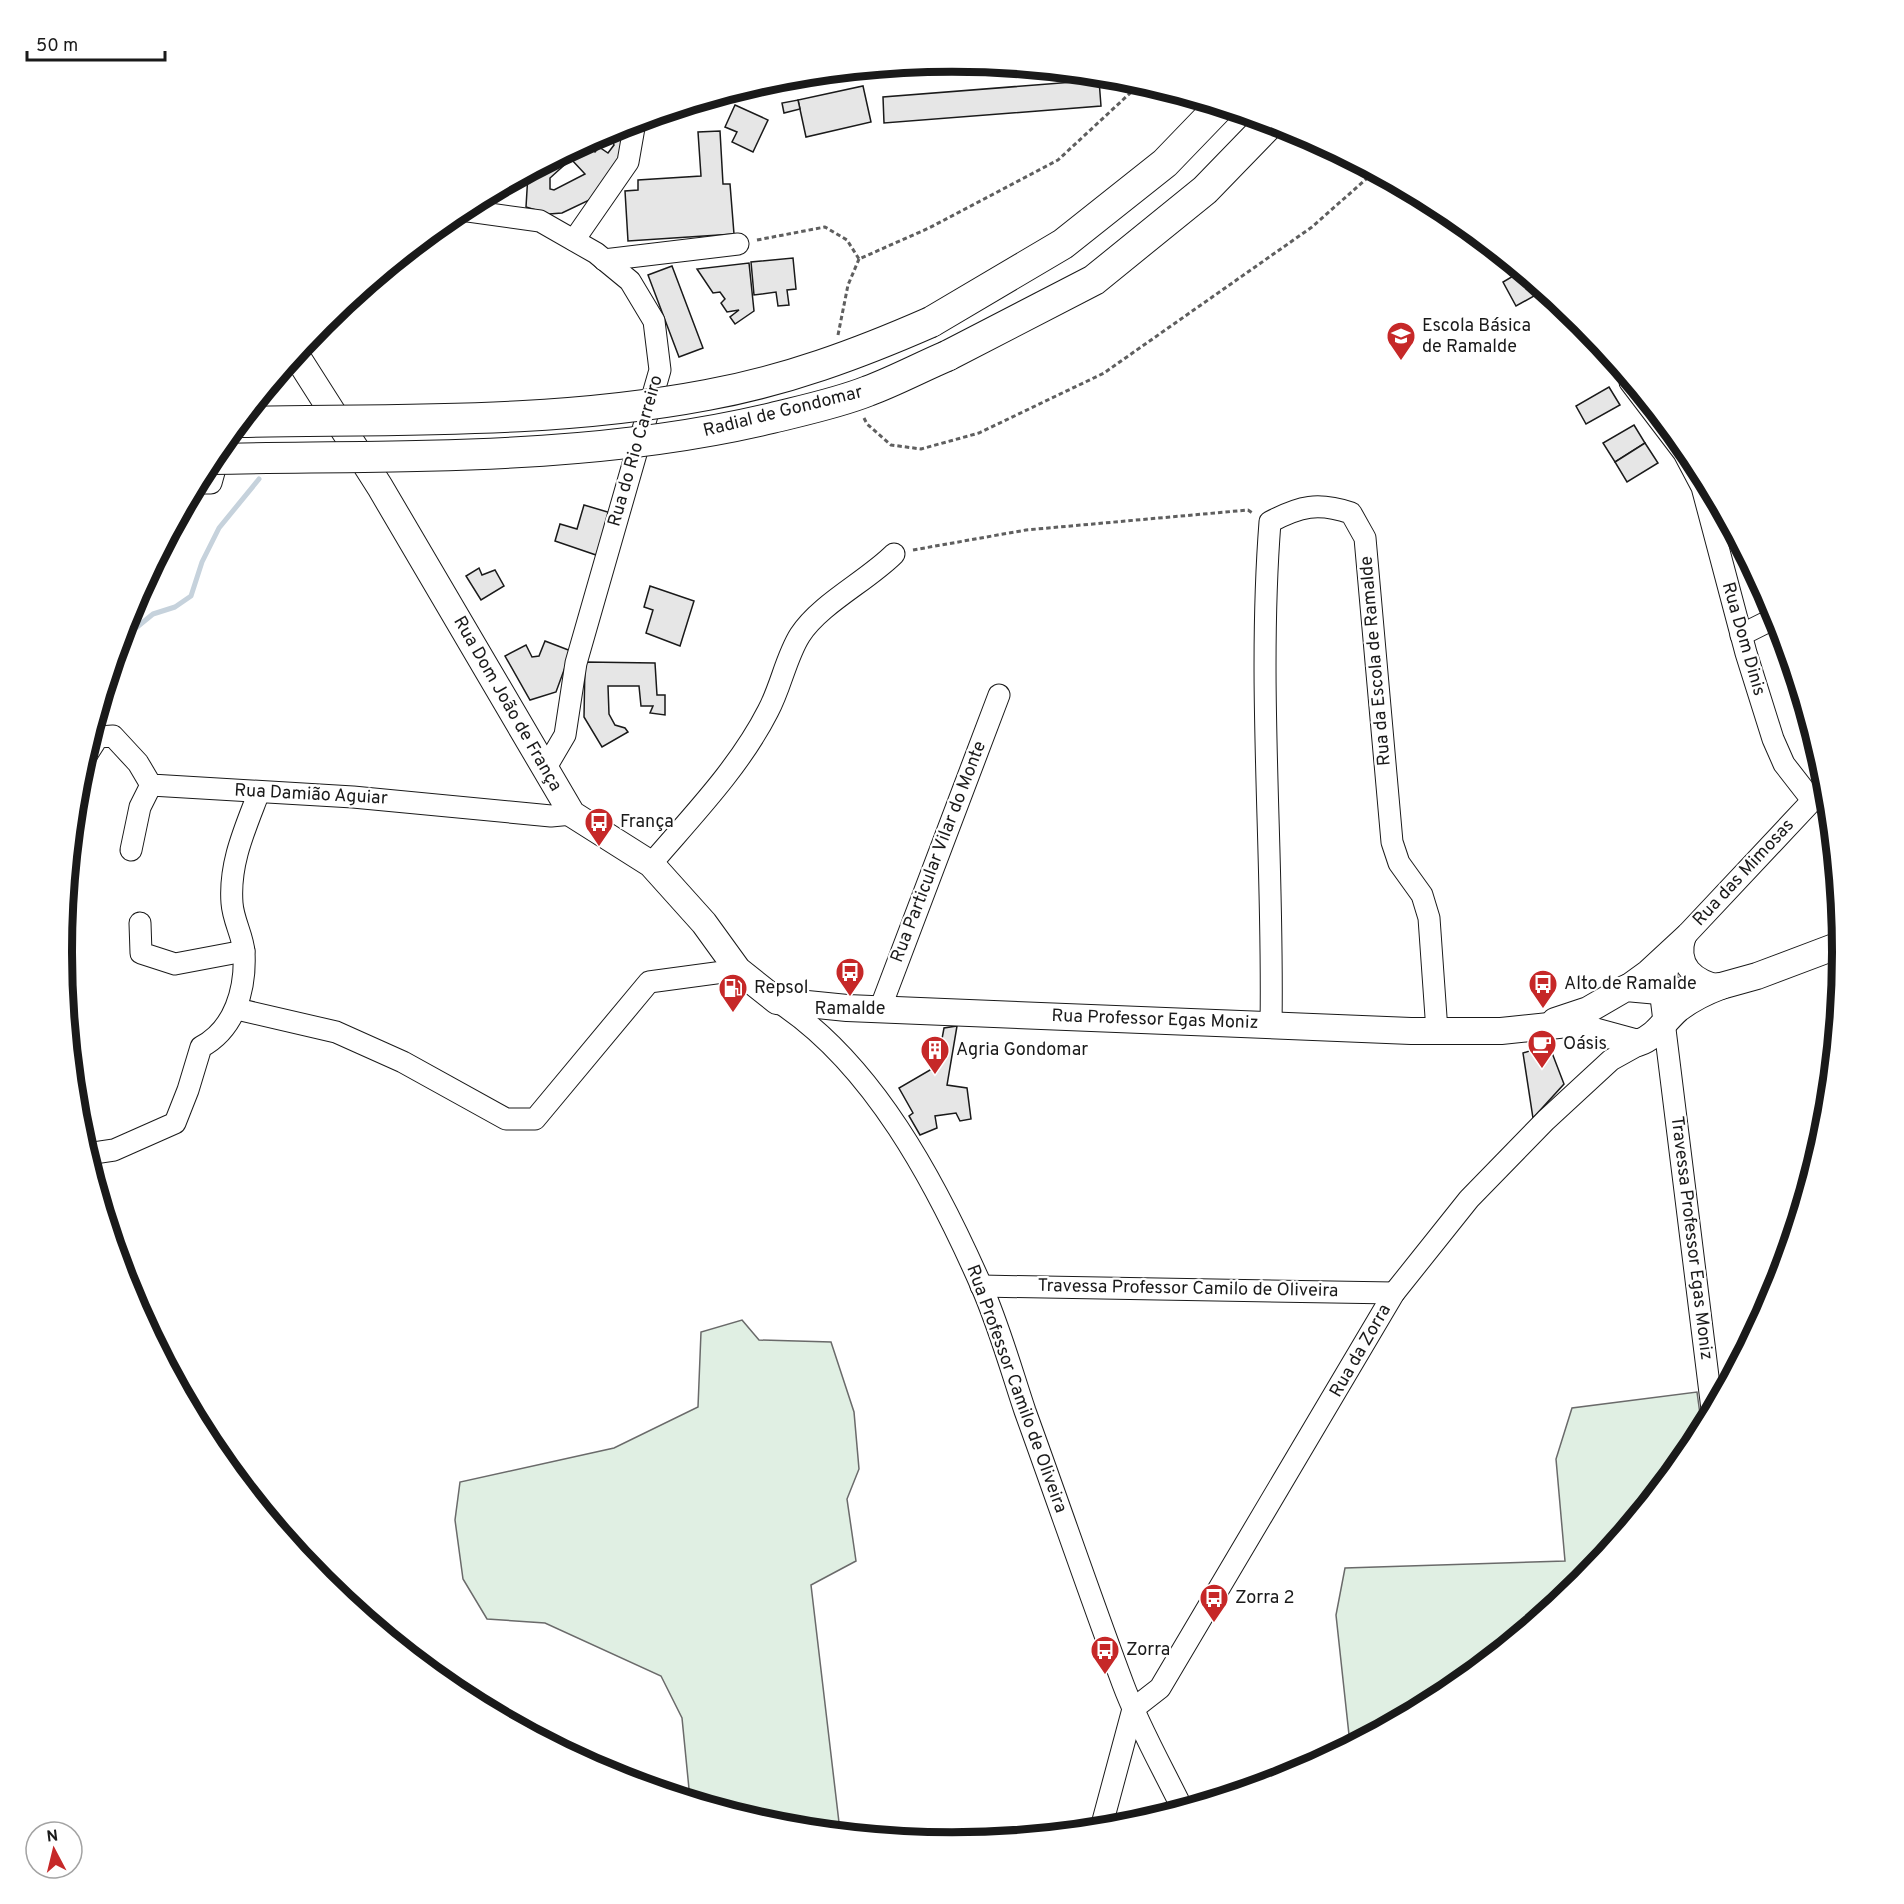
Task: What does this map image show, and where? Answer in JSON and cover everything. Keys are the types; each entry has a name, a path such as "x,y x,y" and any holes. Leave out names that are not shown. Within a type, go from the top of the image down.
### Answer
{"highway":[{"name":"Radial de Gondomar","path":"250,422 490,417 629,407 708,395 788,376 854,356 931,322 1063,244 1165,163 1214,112"},
{"name":"Radial de Gondomar","path":"223,459 496,453 634,444 717,431 867,392 947,356 1094,280 1205,190 1264,130"}],"main road":[{"name":"Rua Dom João de França","path":"300,361 380,487 572,814 651,864 704,923 738,969 777,1001"},
{"name":"Rua Professor Egas Moniz","path":"1648,1033 1691,999 1721,986 1757,976 1832,948"},
{"name":"Rua Professor Egas Moniz","path":"777,1001 880,1009 1437,1031 1501,1031 1573,1016 1618,992 1635,986 1648,1033"},
{"name":"Rua Professor Egas Moniz","path":"1532,1026 1568,1024 1648,1033 1721,986"},
{"path":"1618,992 1607,1006 1608,1025 1648,1033"}],"street":[{"path":"574,240 628,162 633,132"},
{"name":"Rua do Rio Carreiro","path":"476,212 540,221 574,240 630,281 654,321 660,370 579,652 565,735 545,769"},
{"path":"604,260 738,244"},
{"name":"Rua Dom Dinis","path":"1705,498 1741,635 1773,740 1784,764 1817,791"},
{"name":"Rua da Escola de Ramalde","path":"1270,522 1294,509 1327,505 1351,513 1365,538 1392,842 1399,863 1422,895 1429,918 1437,1031"},
{"path":"1270,522 1265,644 1272,921 1271,1025"},
{"path":"651,864 723,779 768,712 800,634 837,598 877,571 894,554"},
{"path":"1741,635 1768,622"},
{"name":"Rua Particular Vilar do Monte","path":"880,1009 999,695"},
{"path":"99,737 113,736 138,763 152,784 140,807 131,850"},
{"name":"Rua Damião Aguiar","path":"152,784 410,801 551,816 572,814"},
{"path":"96,1153 114,1150 175,1123 201,1047 213,1041 237,1009 242,989 244,951 232,904 235,854 259,792"},
{"name":"Rua das Mimosas","path":"1618,992 1647,971 1687,934 1817,795"},
{"path":"140,923 141,953 175,964 244,951"},
{"name":"Rua das Mimosas","path":"1687,934 1682,948 1686,967 1704,982 1721,986"},
{"name":"Rua das Mimosas","path":"1648,1033 1669,965 1687,934"},
{"path":"237,1009 336,1032 403,1062 506,1119 536,1119 649,982 738,969"},
{"name":"Rua Professor Camilo de Oliveira","path":"777,1001 799,1015 824,1038 856,1071 888,1111 927,1179 981,1286 1133,1709 1179,1802"},
{"name":"Rua da Zorra","path":"1133,1709 1160,1688 1394,1293 1469,1199 1588,1080 1648,1033"},
{"name":"Travessa Professor Egas Moniz","path":"1648,1033 1710,1398"},
{"name":"Travessa Professor Camilo de Oliveira","path":"981,1286 1394,1293"},
{"path":"1104,1818 1133,1709"}],"path":[{"path":"839,344 838,332 848,285 859,259 929,228 1058,160 1132,91"},
{"path":"862,415 867,424 891,445 921,449 979,433 1104,373 1312,227 1368,177"},
{"path":"738,244 825,227 847,240 859,259"},
{"path":"894,554 1026,530 1156,517 1248,510 1270,522"}],"green space":[{"path":"742,1320 759,1340 831,1342 854,1412 859,1469 847,1499 856,1561 811,1585 839,1824 780,1815 689,1791 682,1718 661,1676 545,1623 487,1619 463,1579 455,1520 460,1482 614,1448 698,1407 701,1332"},
{"path":"1697,1392 1700,1415 1650,1488 1614,1532 1532,1614 1441,1684 1349,1737 1336,1615 1345,1568 1565,1561 1556,1459 1572,1408"}],"building":[{"path":"1078,82 1099,85 1101,106 884,123 883,97"},
{"path":"863,86 871,122 806,137 798,100"},
{"path":"798,100 800,109 784,113 782,103"},
{"path":"735,105 768,120 753,152 732,142 737,132 725,127"},
{"path":"720,131 723,184 730,184 734,234 628,241 625,191 638,190 638,180 701,176 698,132"},
{"path":"628,134 627,153 602,194 562,213 549,214 526,207 528,182 570,160 550,178 550,189 554,190 585,174 571,159 592,150 595,152 599,147 608,153 614,145 612,140"},
{"path":"793,258 796,289 787,290 789,305 778,306 776,292 754,295 751,262"},
{"path":"749,263 754,311 735,324 730,317 739,310 727,312 721,303 725,299 720,292 713,293 697,269"},
{"path":"672,266 703,348 679,357 648,275"},
{"path":"1514,275 1537,294 1516,306 1503,282"},
{"path":"1609,387 1620,405 1586,424 1576,406"},
{"path":"1634,425 1645,443 1615,462 1603,443"},
{"path":"1645,443 1658,463 1627,482 1615,462"},
{"path":"584,505 611,513 596,555 555,541 560,524 577,529"},
{"path":"479,568 482,575 495,570 504,586 481,600 466,576"},
{"path":"650,586 694,601 680,646 646,633 653,610 644,607"},
{"path":"545,641 571,651 556,692 530,700 505,656 526,645 532,657 539,656"},
{"path":"585,662 655,663 657,695 665,695 665,715 650,713 653,706 641,706 639,686 608,686 609,714 615,725 625,728 628,732 602,747 584,717"},
{"name":"Agria Gondomar","path":"957,1026 947,1085 967,1088 971,1119 960,1121 956,1113 935,1116 937,1128 920,1135 909,1116 913,1113 899,1088 937,1066 944,1028"},
{"name":"Oásis","path":"1549,1045 1564,1084 1533,1118 1523,1053"}],"waterway":[{"path":"133,630 153,614 175,607 191,596 202,562 219,528 259,479"}],"place":[{"name":"Escola Básica de Ramalde","path":"1401,362"},
{"name":"França","path":"599,848"},
{"name":"Ramalde","path":"850,998"},
{"name":"Alto de Ramalde","path":"1543,1010"},
{"name":"Repsol","path":"733,1014"},
{"name":"Oásis","path":"1542,1070"},
{"name":"Agria Gondomar","path":"935,1076"},
{"name":"Zorra 2","path":"1214,1624"},
{"name":"Zorra","path":"1105,1676"}]}
